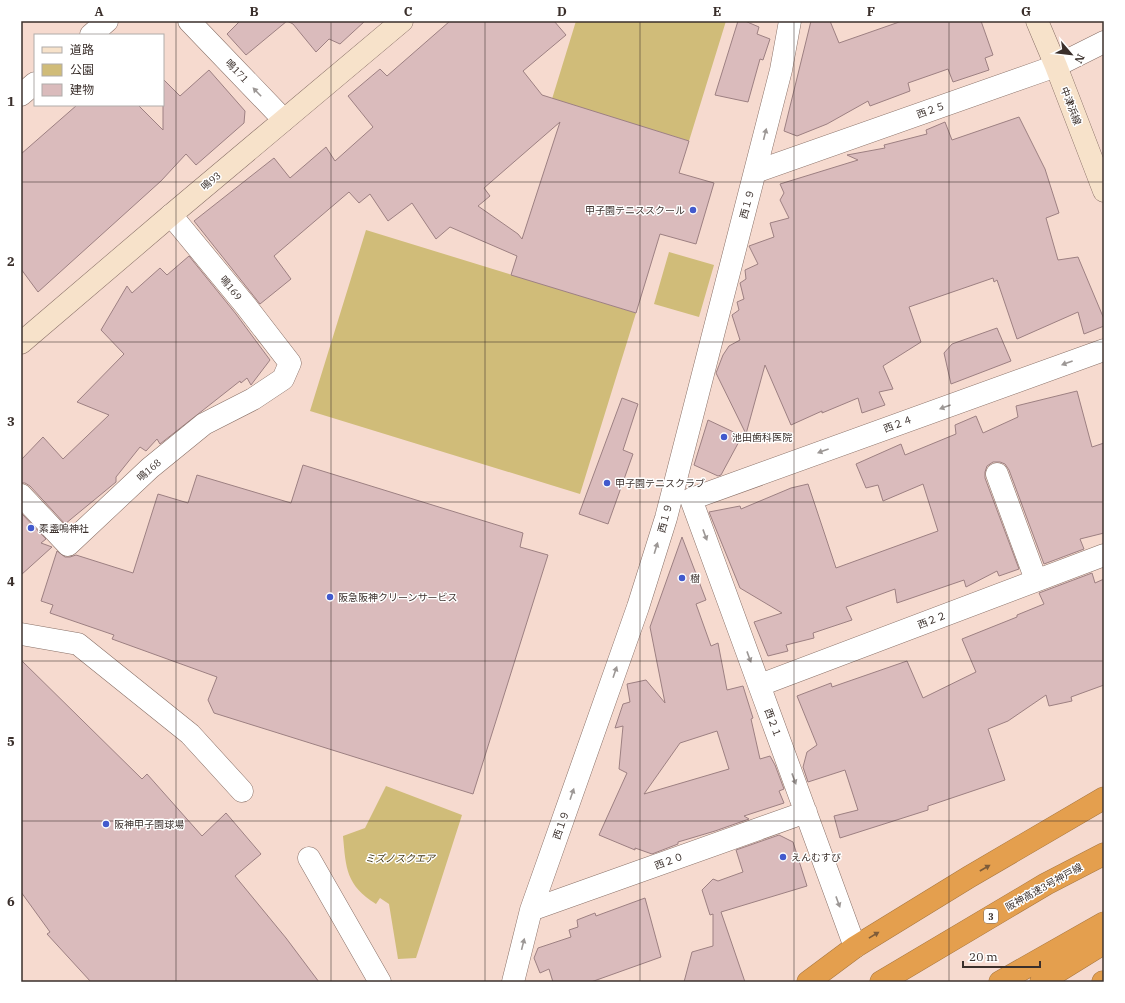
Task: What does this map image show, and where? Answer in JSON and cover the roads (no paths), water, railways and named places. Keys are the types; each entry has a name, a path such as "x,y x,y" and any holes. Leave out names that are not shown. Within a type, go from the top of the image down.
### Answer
{"highway":[{"path":"808,982 855,947 969,877 1104,798"},
{"name":"阪神高速3号神戸線","path":"880,982 1046,884 1104,854"},
{"path":"901,982 1011,913 1104,860"},
{"path":"1000,982 1104,923"},
{"path":"1041,982 1104,943"}],"street":[{"path":"92,34 107,21"},
{"name":"鳴171","path":"190,21 284,120"},
{"name":"鳴93","path":"21,343 402,21"},
{"name":"西１９","path":"513,982 531,910 638,607 666,518 781,70 790,21"},
{"name":"中津浜線","path":"1037,21 1104,191"},
{"name":"西２５","path":"755,172 1056,66 1104,42"},
{"path":"21,95 34,84"},
{"name":"鳴169","path":"171,215 246,306 290,363"},
{"name":"西２４","path":"692,499 1104,350"},
{"name":"鳴168","path":"21,495 68,545 150,468 204,424 253,399 283,379 290,363"},
{"path":"997,474 1036,580"},
{"path":"673,486 692,499"},
{"name":"西２１","path":"692,499 855,947"},
{"name":"西２２","path":"760,685 1104,554"},
{"path":"21,634 78,644 190,734 242,792"},
{"name":"西２０","path":"531,910 806,812"},
{"path":"309,858 380,982"}],"place":[{"name":"甲子園テニススクール","path":"693,210"},
{"name":"池田歯科医院","path":"724,437"},
{"name":"甲子園テニスクラブ","path":"607,483"},
{"name":"素盞嗚神社","path":"31,528"},
{"name":"樹","path":"682,578"},
{"name":"阪急阪神クリーンサービス","path":"330,597"},
{"name":"阪神甲子園球場","path":"106,824"},
{"name":"えんむすび","path":"783,857"}],"park label":[{"name":"ミズノスクエア","path":"400,858"}]}
